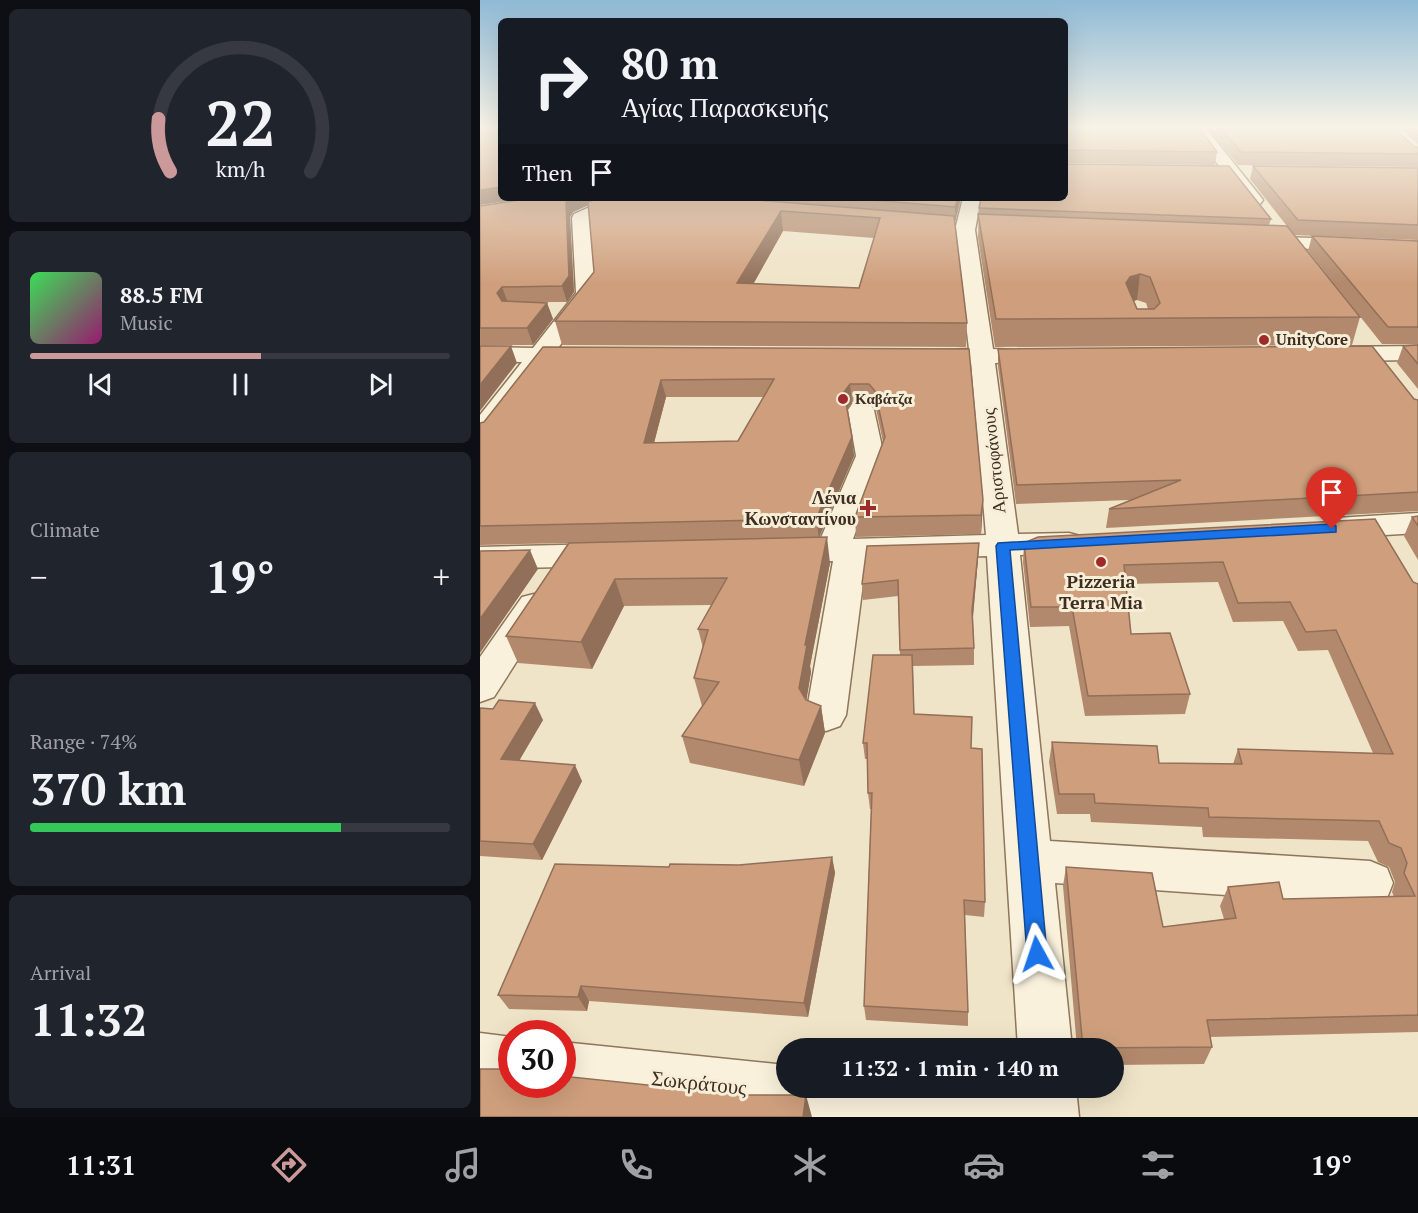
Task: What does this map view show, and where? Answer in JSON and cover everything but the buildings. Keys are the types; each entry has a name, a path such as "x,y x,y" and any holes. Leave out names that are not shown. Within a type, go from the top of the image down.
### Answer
{"street":[{"path":"1237,178 1302,262"},
{"path":"484,421 587,294 581,218 631,201"},
{"name":"Αριστοφάνους","path":"971,201 965,230 982,355 1003,546 1044,1038"},
{"path":"1240,242 1418,248"},
{"path":"551,311 574,311"},
{"path":"1304,355 1418,353"},
{"path":"480,354 609,356"},
{"path":"903,356 1061,356"},
{"path":"826,715 842,551 870,456 861,410"},
{"path":"1308,530 1418,524"},
{"path":"1379,526 1396,555"},
{"path":"752,553 1097,541"},
{"path":"480,558 636,555"},
{"path":"480,687 567,556"},
{"path":"1029,860 1370,883"},
{"path":"480,1060 498,1062"},
{"name":"Σωκράτους","path":"576,1070 1015,1117"},
{"path":"1049,1098 1050,1117"}],"place":[{"name":"UnityCore","path":"1264,340"},
{"name":"Καβάτζα","path":"843,399"},
{"name":"Λένια Κωνσταντίνου","path":"868,508"},
{"name":"Pizzeria Terra Mia","path":"1101,562"}],"route":[{"path":"1037,954 1003,546 1332,529"}]}
